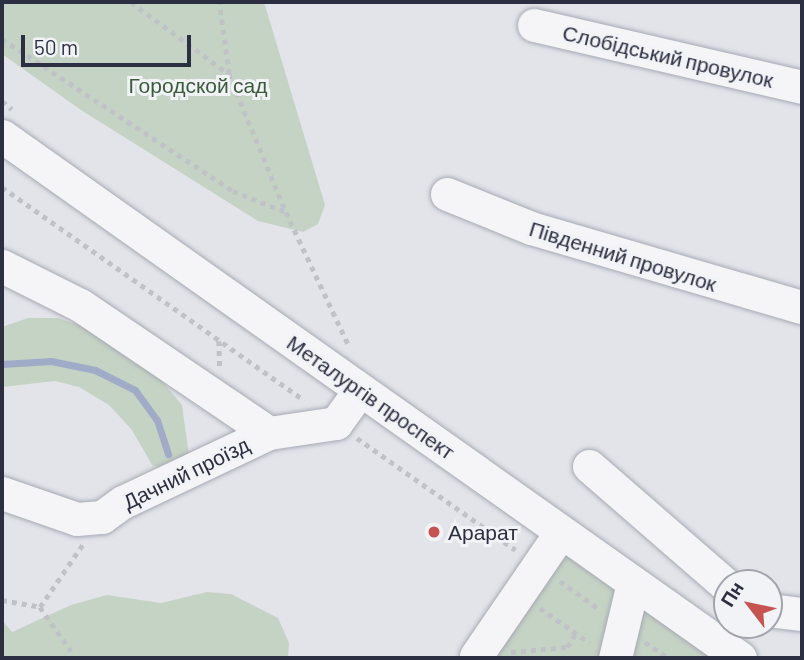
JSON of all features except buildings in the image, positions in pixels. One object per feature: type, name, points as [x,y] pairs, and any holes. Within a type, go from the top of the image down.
[{"type":"street","name":"Слобідський провулок","points":[[534,25],[802,87]]},
{"type":"street","name":"Металургів проспект","points":[[2,136],[740,658]]},
{"type":"street","name":"Південний провулок","points":[[447,194],[531,229],[802,307]]},
{"type":"street","points":[[2,266],[80,306],[269,433]]},
{"type":"street","name":"Дачний проїзд","points":[[2,493],[76,519],[102,517],[123,502],[269,433],[336,423],[360,390]]},
{"type":"street","points":[[589,466],[713,574]]},
{"type":"street","points":[[476,656],[561,532]]},
{"type":"street","points":[[604,652],[633,583]]},
{"type":"street","points":[[783,612],[802,614]]},
{"type":"path","points":[[131,2],[229,74]]},
{"type":"path","points":[[219,2],[229,74],[286,212],[349,347]]},
{"type":"path","points":[[2,39],[233,191],[286,212]]},
{"type":"path","points":[[40,607],[102,517]]},
{"type":"path","points":[[519,593],[604,652]]},
{"type":"path","points":[[2,600],[40,607],[71,651]]},
{"type":"path","points":[[476,656],[566,647],[576,633]]},
{"type":"green space","name":"Городской сад","points":[[2,2],[264,2],[325,205],[318,224],[303,232],[258,221],[81,110],[2,54]]},
{"type":"green space","points":[[28,318],[58,318],[94,330],[152,369],[182,405],[189,456],[164,469],[152,465],[132,430],[109,405],[79,387],[55,381],[2,387],[2,327]]},
{"type":"green space","points":[[550,536],[723,658],[458,658],[471,649]]},
{"type":"green space","points":[[207,592],[231,594],[278,618],[289,643],[288,658],[2,658],[2,620],[12,632],[71,605],[107,595],[161,603]]},
{"type":"waterway","points":[[2,364],[51,361],[95,370],[135,390],[157,420],[168,454]]},
{"type":"place","name":"Арарат","points":[[434,532]]}]
